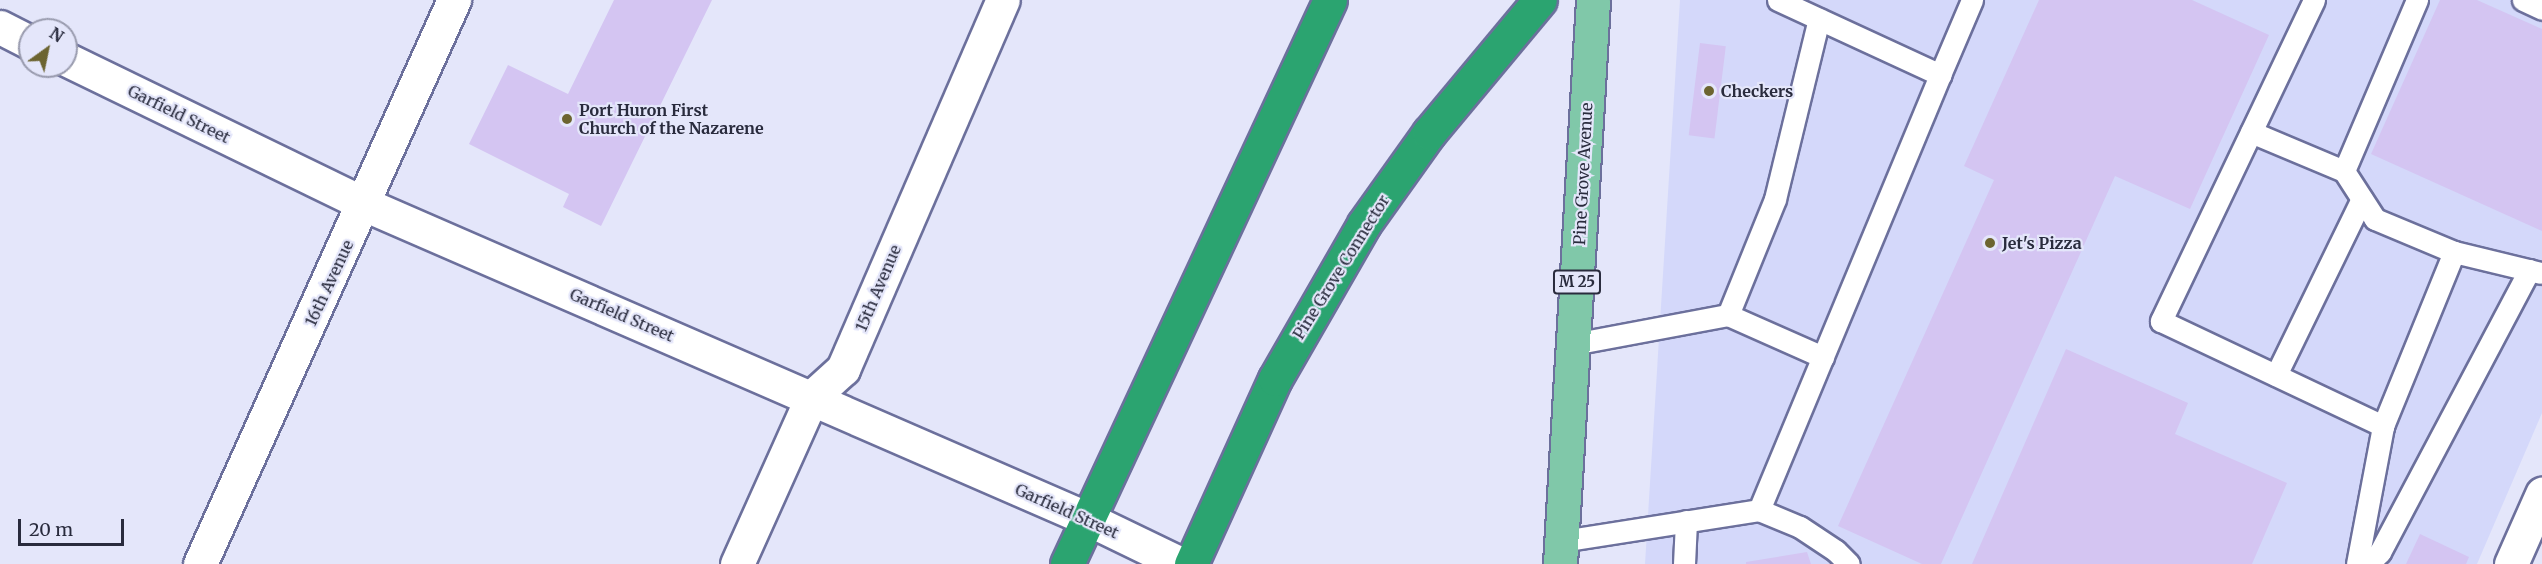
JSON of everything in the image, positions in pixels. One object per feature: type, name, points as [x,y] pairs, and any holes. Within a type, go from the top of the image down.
[{"type":"highway","points":[[1068,564],[1330,0]]},
{"type":"highway","name":"Pine Grove Connector","points":[[1191,564],[1275,379],[1364,224],[1429,133],[1540,0]]},
{"type":"main road","name":"Pine Grove Avenue","points":[[1561,553],[1593,0]]},
{"type":"street","name":"16th Avenue","points":[[200,564],[454,0]]},
{"type":"street","name":"15th Avenue","points":[[737,564],[812,397],[843,369],[1003,0]]},
{"type":"street","points":[[0,27],[18,36]]},
{"type":"street","name":"Garfield Street","points":[[78,65],[364,204],[812,397],[1088,519],[1181,564]]},
{"type":"street","points":[[2511,564],[2542,494]]},
{"type":"lane","points":[[1778,0],[1940,75]]},
{"type":"lane","points":[[1759,510],[1972,0]]},
{"type":"lane","points":[[2314,0],[2161,321],[2383,426]]},
{"type":"lane","points":[[2344,171],[2417,0]]},
{"type":"lane","points":[[2523,0],[2542,9]]},
{"type":"lane","points":[[1728,315],[1775,199],[1819,19]]},
{"type":"lane","points":[[2251,132],[2344,171],[2375,219],[2454,252],[2536,271],[2380,552],[2368,564]]},
{"type":"lane","points":[[2276,375],[2362,199]]},
{"type":"lane","points":[[2357,564],[2383,426],[2454,252]]},
{"type":"lane","points":[[1573,344],[1728,315],[1823,357]]},
{"type":"lane","points":[[1561,553],[1686,521],[1759,510],[1800,528],[1836,551],[1849,564]]},
{"type":"lane","points":[[1684,564],[1686,521]]},
{"type":"shaded area","points":[[1680,0],[2542,0],[2542,413],[2477,564],[1645,564]]},
{"type":"building","name":"Port Huron First Church of the Nazarene","points":[[614,0],[712,0],[601,226],[563,207],[569,194],[469,144],[508,65],[568,94]]},
{"type":"building","points":[[2039,0],[2192,0],[2269,35],[2190,209],[2115,176],[1941,564],[1922,564],[1838,526],[1994,180],[1964,166]]},
{"type":"building","points":[[2440,0],[2477,0],[2542,29],[2542,231],[2371,154]]},
{"type":"building","name":"Checkers","points":[[1700,43],[1726,46],[1714,138],[1689,135]]},
{"type":"building","points":[[2066,349],[2188,403],[2175,434],[2287,483],[2252,564],[1972,564]]},
{"type":"building","points":[[2420,534],[2469,557],[2466,564],[2406,564]]},
{"type":"building","points":[[1807,552],[1811,564],[1746,564],[1746,562]]},
{"type":"place","name":"Checkers","points":[[1709,91]]},
{"type":"place","name":"Port Huron First Church of the Nazarene","points":[[567,119]]},
{"type":"place","name":"Jet's Pizza","points":[[1990,243]]}]
